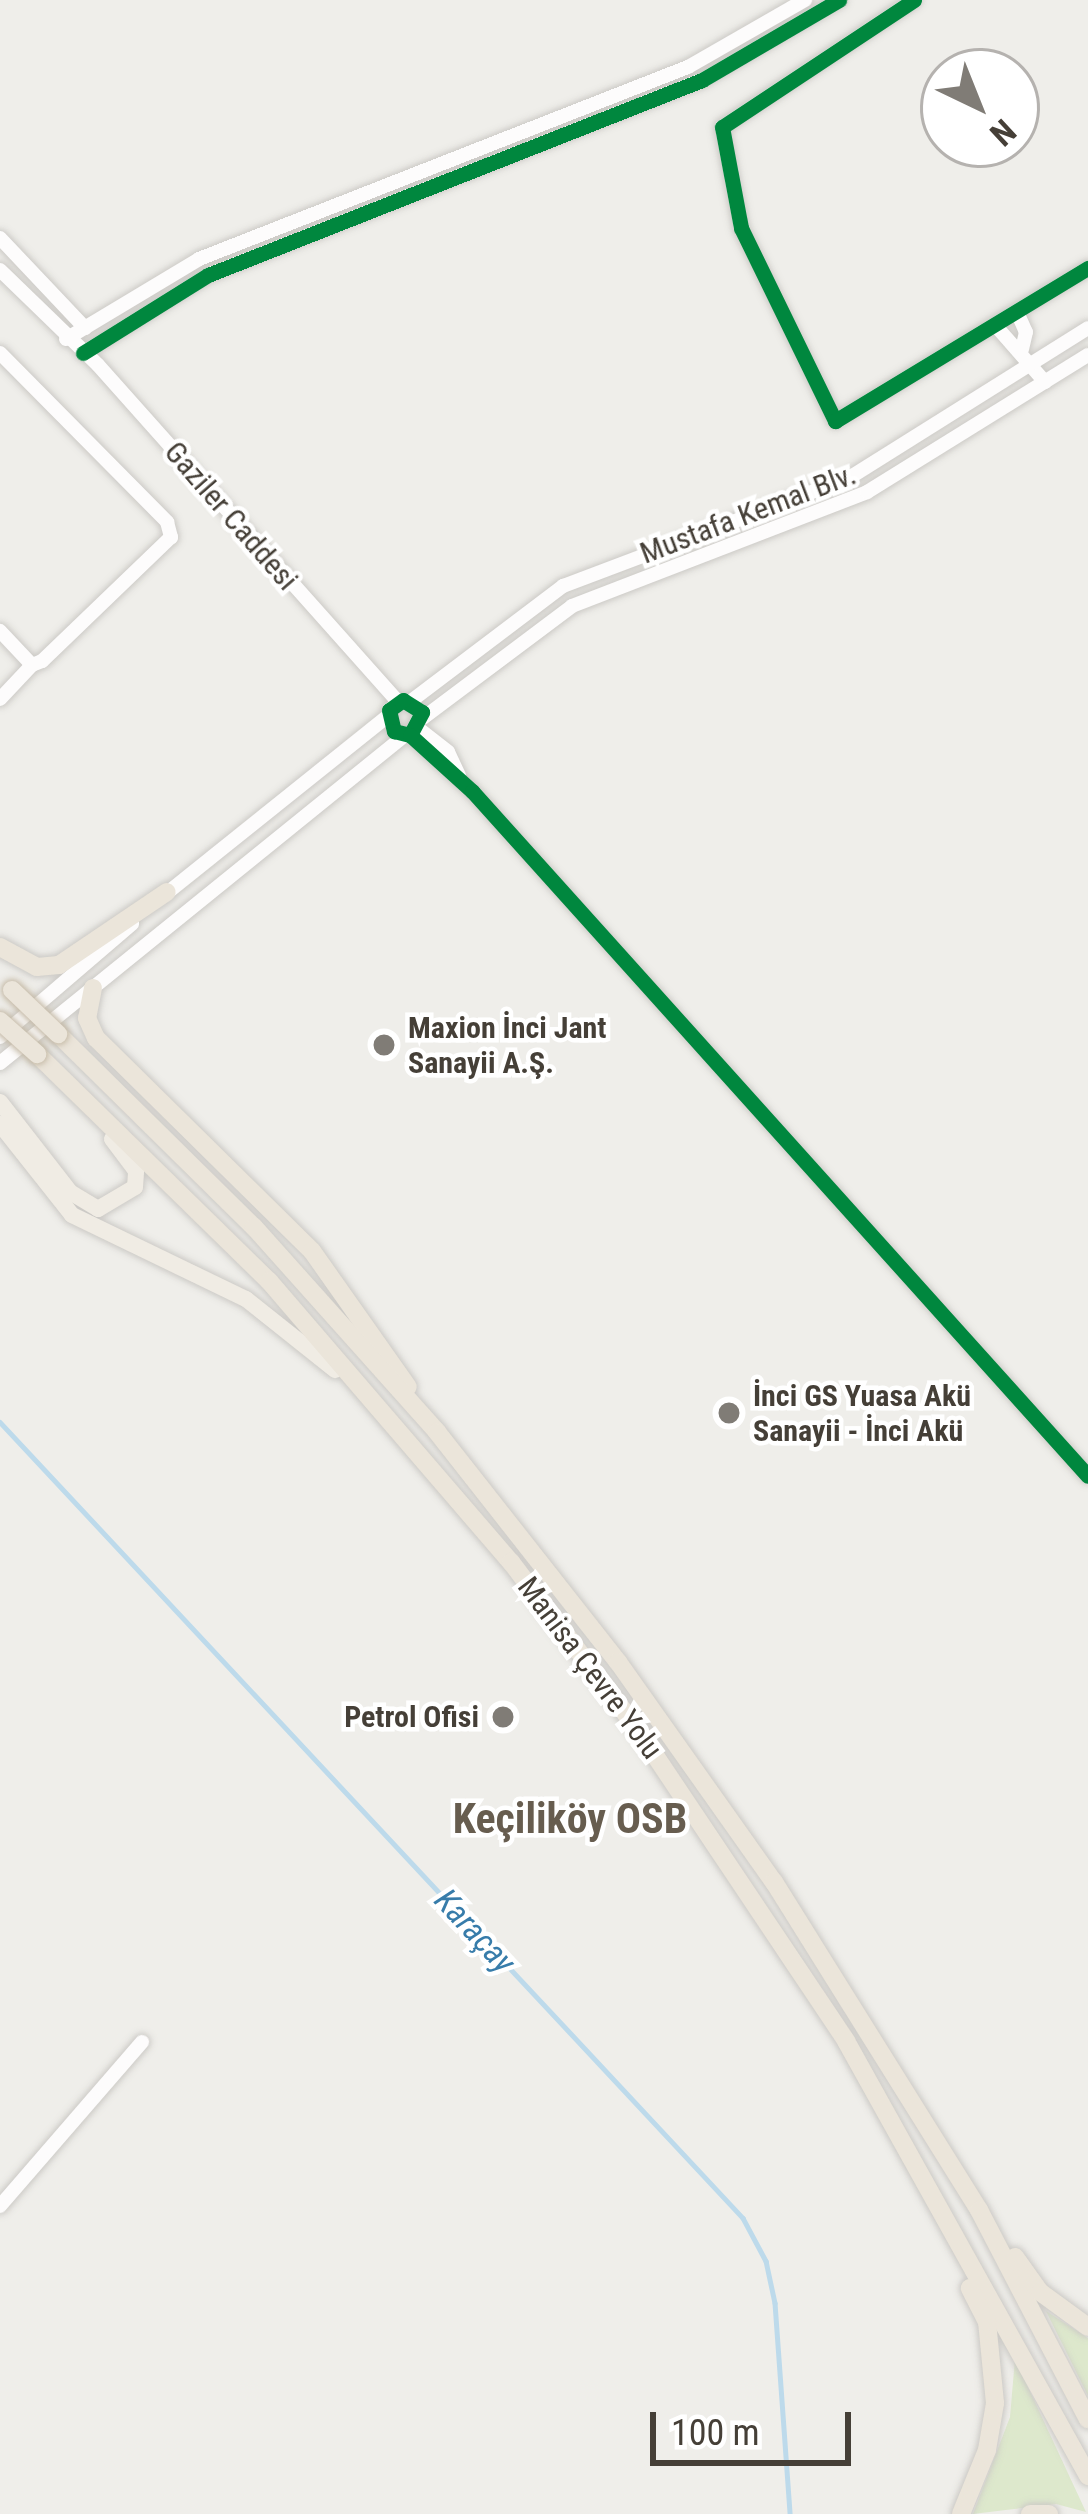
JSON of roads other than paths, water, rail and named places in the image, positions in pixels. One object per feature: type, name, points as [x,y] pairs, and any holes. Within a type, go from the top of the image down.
[{"type":"highway","points":[[0,947],[37,967],[59,965],[167,892]]},
{"type":"highway","name":"Manisa Çevre Yolu","points":[[6,984],[254,1227],[436,1432],[618,1662],[774,1882],[979,2210],[1088,2419]]},
{"type":"highway","points":[[93,988],[88,1018],[96,1038],[312,1251],[436,1432]]},
{"type":"highway","name":"Manisa Çevre Yolu","points":[[0,1021],[268,1281],[511,1562],[741,1878],[846,2041],[1088,2476]]},
{"type":"highway","points":[[979,2210],[1040,2292],[1088,2327]]},
{"type":"highway","points":[[948,2227],[995,2364],[987,2450],[961,2514]]},
{"type":"highway","points":[[1030,2514],[1049,2514]]},
{"type":"main road","points":[[0,1102],[84,1204],[114,1206],[135,1187],[136,1171],[58,1074]]},
{"type":"main road","points":[[0,1124],[72,1215],[287,1325],[407,1444]]},
{"type":"street","points":[[66,339],[82,325],[199,259],[688,67],[777,7],[805,0]]},
{"type":"street","points":[[83,353],[208,275],[702,80],[839,0]]},
{"type":"street","points":[[914,0],[722,127],[741,228],[835,421],[1088,268]]},
{"type":"street","points":[[777,7],[789,32]]},
{"type":"street","points":[[0,238],[97,341],[98,364]]},
{"type":"street","name":"Gaziler Caddesi","points":[[0,270],[66,339],[98,364],[396,707]]},
{"type":"street","points":[[1017,312],[1026,332],[1027,357]]},
{"type":"street","points":[[995,325],[1002,341],[1027,357],[1045,382]]},
{"type":"street","name":"Mustafa Kemal Blv.","points":[[0,1037],[167,892],[396,707],[563,586],[849,478],[1027,357],[1088,328]]},
{"type":"street","points":[[0,353],[167,522],[171,537],[0,699]]},
{"type":"street","name":"Mustafa Kemal Blv.","points":[[0,1064],[572,606],[867,492],[1088,355]]},
{"type":"street","points":[[0,631],[32,665]]},
{"type":"street","points":[[396,707],[1088,1476]]},
{"type":"street","points":[[396,707],[414,729]]},
{"type":"street","points":[[0,2206],[142,2042]]},
{"type":"waterway","name":"Karaçay","points":[[0,1422],[743,2218],[766,2261],[775,2303],[790,2514]]},
{"type":"place","name":"Maxion İnci Jant Sanayii A.Ş.","points":[[384,1045]]},
{"type":"place","name":"İnci GS Yuasa Akü Sanayii - İnci Akü","points":[[729,1413]]},
{"type":"place","name":"Petrol Ofisi","points":[[503,1717]]},
{"type":"district","name":"Keçiliköy OSB","points":[[570,1819]]}]
